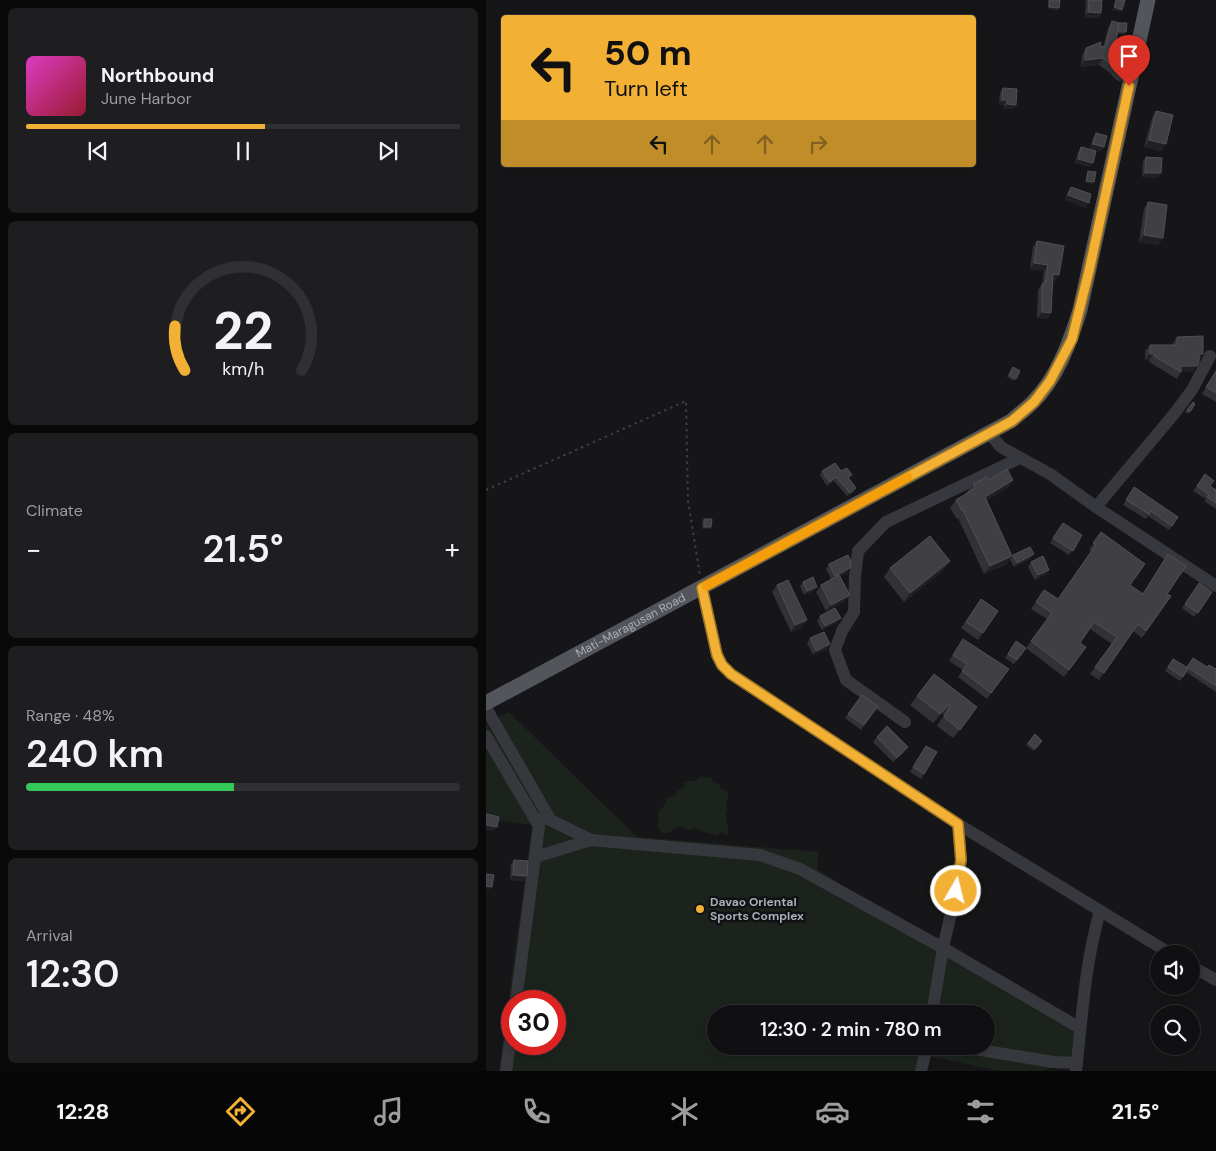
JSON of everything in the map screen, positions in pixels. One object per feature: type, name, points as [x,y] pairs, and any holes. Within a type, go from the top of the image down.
[{"type":"main road","name":"Mati-Maragusan Road","points":[[486,703],[1012,421],[1034,402],[1050,381],[1072,339],[1089,271],[1148,0]]},
{"type":"street","points":[[1096,507],[1174,414],[1192,390],[1210,356]]},
{"type":"street","points":[[989,433],[1001,448],[1050,474],[1096,507],[1216,586]]},
{"type":"street","points":[[905,722],[846,680],[836,650],[842,631],[854,612],[858,551],[886,522],[1020,458]]},
{"type":"street","points":[[702,588],[717,655],[722,665],[731,674],[958,824],[1156,945]]},
{"type":"street","points":[[486,708],[544,823],[535,857],[517,990]]},
{"type":"street","points":[[502,737],[488,739],[544,823],[591,840],[760,855],[800,869],[943,948],[1080,1028]]},
{"type":"street","points":[[934,1005],[961,860],[958,824]]},
{"type":"street","points":[[535,857],[591,840]]},
{"type":"street","points":[[995,1052],[1077,1067],[1086,973],[1092,939],[1100,911]]},
{"type":"street","points":[[1200,971],[1216,980]]},
{"type":"street","points":[[506,1071],[508,1055]]},
{"type":"street","points":[[921,1071],[925,1055]]},
{"type":"path","points":[[486,490],[686,401],[688,501],[693,542],[702,588]]},
{"type":"shaded area","name":"Davao Oriental Sports Complex","points":[[509,712],[637,837],[819,852],[817,869],[943,948],[1080,1028],[1077,1063],[1063,1063],[1043,1071],[1000,1071],[928,1056],[925,1071],[499,1071],[501,1055],[566,1055],[566,990],[510,990],[532,825],[486,819],[486,723]]},
{"type":"shaded area","points":[[701,776],[712,778],[713,782],[720,785],[720,788],[729,795],[726,802],[728,809],[726,813],[728,834],[721,832],[716,836],[695,828],[689,830],[679,826],[669,833],[662,833],[657,826],[658,813],[666,803],[667,798],[676,795],[677,791],[685,787],[685,781],[695,781]]},
{"type":"building","points":[[1050,0],[1060,0],[1059,8],[1049,7]]},
{"type":"building","points":[[1089,0],[1102,0],[1101,13],[1088,12]]},
{"type":"building","points":[[1116,0],[1125,0],[1122,10],[1114,7]]},
{"type":"building","points":[[1112,21],[1119,23],[1116,42],[1122,43],[1125,53],[1127,65],[1125,76],[1103,58],[1085,60],[1086,48],[1101,42],[1100,46],[1105,47]]},
{"type":"building","points":[[1119,23],[1127,23],[1126,32],[1118,32]]},
{"type":"building","points":[[1003,88],[1017,89],[1016,105],[1007,104],[1007,100],[1002,100]]},
{"type":"building","points":[[1156,111],[1173,115],[1166,144],[1149,140]]},
{"type":"building","points":[[1096,133],[1107,136],[1104,147],[1093,144]]},
{"type":"building","points":[[1081,147],[1096,151],[1093,163],[1078,159]]},
{"type":"building","points":[[1146,157],[1162,158],[1161,173],[1145,173]]},
{"type":"building","points":[[1088,171],[1096,172],[1094,182],[1086,181]]},
{"type":"building","points":[[1071,187],[1091,194],[1089,203],[1068,195]]},
{"type":"building","points":[[1148,202],[1167,205],[1163,238],[1144,235]]},
{"type":"building","points":[[1037,241],[1064,246],[1059,275],[1053,274],[1051,313],[1042,312],[1042,284],[1045,284],[1048,265],[1034,263]]},
{"type":"building","points":[[1203,336],[1203,354],[1199,354],[1197,366],[1181,366],[1181,372],[1154,356],[1154,354],[1150,354],[1150,345],[1177,345],[1177,337]]},
{"type":"building","points":[[1013,367],[1020,371],[1016,379],[1009,375]]},
{"type":"building","points":[[1216,371],[1216,393],[1206,387]]},
{"type":"building","points":[[1193,402],[1195,404],[1190,412],[1187,410]]},
{"type":"building","points":[[835,463],[841,471],[847,468],[852,475],[848,477],[856,488],[850,493],[836,477],[830,482],[822,471]]},
{"type":"building","points":[[1007,469],[1013,480],[985,497],[1012,556],[990,566],[963,510],[956,500],[975,488],[973,484],[987,477],[989,480]]},
{"type":"building","points":[[1205,474],[1214,481],[1210,486],[1216,490],[1216,503],[1207,497],[1209,495],[1197,486]]},
{"type":"building","points":[[1134,487],[1178,517],[1172,526],[1151,511],[1149,514],[1126,500]]},
{"type":"building","points":[[704,519],[712,519],[711,527],[704,527]]},
{"type":"building","points":[[1063,523],[1082,535],[1073,551],[1053,538]]},
{"type":"building","points":[[1101,532],[1145,564],[1130,585],[1143,594],[1168,554],[1186,566],[1167,594],[1171,596],[1146,631],[1138,624],[1104,673],[1095,667],[1117,637],[1094,622],[1080,643],[1086,647],[1069,670],[1031,641],[1052,613],[1036,602],[1044,590],[1058,599],[1096,545],[1093,543]]},
{"type":"building","points":[[930,536],[950,561],[910,593],[890,568]]},
{"type":"building","points":[[1030,547],[1034,554],[1017,563],[1013,555]]},
{"type":"building","points":[[848,555],[851,561],[850,568],[835,576],[829,564]]},
{"type":"building","points":[[1043,556],[1049,570],[1038,575],[1031,562]]},
{"type":"building","points":[[839,575],[850,595],[831,605],[821,585]]},
{"type":"building","points":[[813,577],[817,587],[807,591],[803,582]]},
{"type":"building","points":[[788,580],[807,620],[795,625],[777,585]]},
{"type":"building","points":[[1199,583],[1212,592],[1198,613],[1185,604]]},
{"type":"building","points":[[981,599],[998,611],[983,633],[966,622]]},
{"type":"building","points":[[835,608],[841,618],[825,626],[820,616]]},
{"type":"building","points":[[824,632],[830,644],[816,651],[810,638]]},
{"type":"building","points":[[963,639],[1009,669],[991,693],[962,671],[967,664],[953,655]]},
{"type":"building","points":[[1016,641],[1026,648],[1017,660],[1008,654]]},
{"type":"building","points":[[1193,658],[1207,667],[1209,665],[1216,669],[1216,686],[1187,667]]},
{"type":"building","points":[[1173,659],[1188,668],[1183,677],[1168,667]]},
{"type":"building","points":[[934,674],[977,707],[960,730],[944,717],[950,707],[949,705],[940,714],[917,696]]},
{"type":"building","points":[[862,695],[878,706],[864,725],[848,714]]},
{"type":"building","points":[[887,726],[908,747],[897,758],[877,737]]},
{"type":"building","points":[[1035,734],[1042,741],[1035,749],[1028,743]]},
{"type":"building","points":[[926,746],[937,752],[924,774],[913,767]]},
{"type":"building","points":[[486,814],[499,817],[497,827],[486,825]]},
{"type":"building","points":[[514,860],[528,861],[527,876],[513,875]]},
{"type":"building","points":[[486,874],[494,875],[492,887],[486,886]]},
{"type":"slow traffic","points":[[706,586],[908,477]]},
{"type":"place","name":"Davao Oriental Sports Complex","points":[[700,909]]},
{"type":"route","points":[[956,891],[961,860],[958,824],[731,674],[722,665],[717,655],[702,588],[1012,421],[1034,402],[1050,381],[1072,339],[1089,271],[1129,86]]}]
